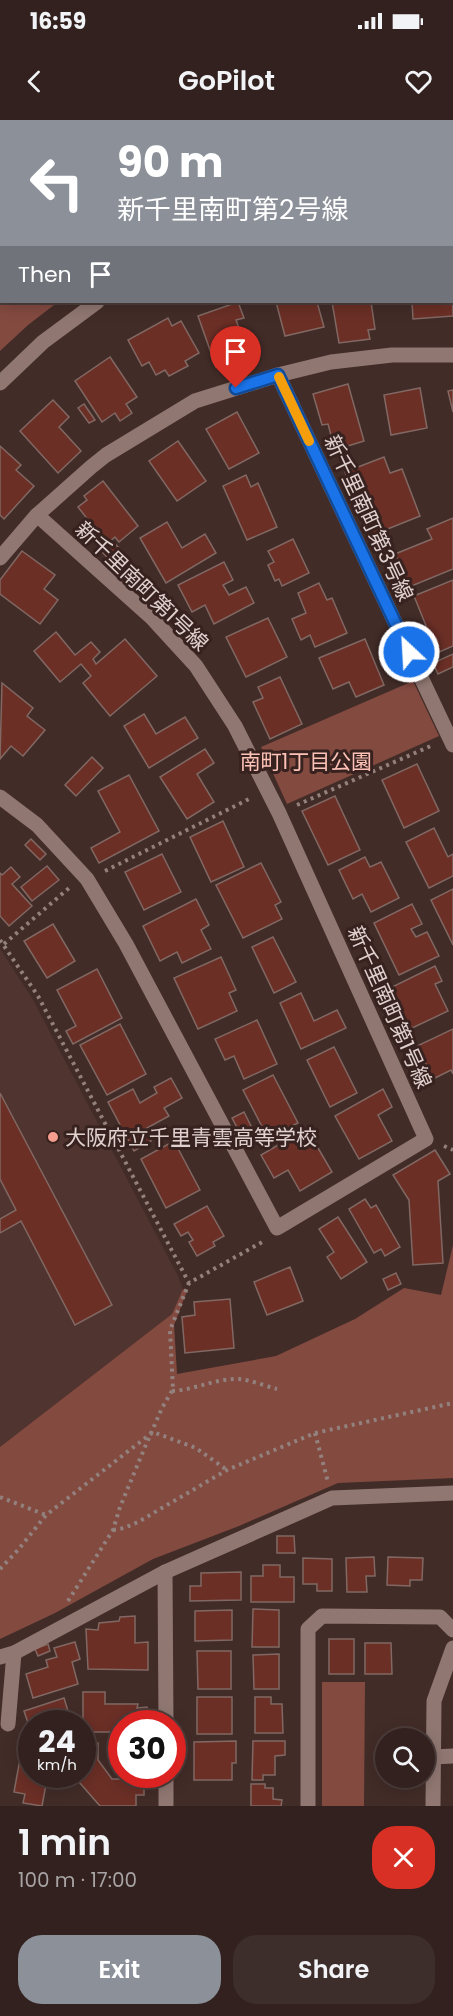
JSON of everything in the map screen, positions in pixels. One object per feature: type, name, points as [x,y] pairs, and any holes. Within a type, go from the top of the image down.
[{"type":"street","points":[[0,383],[51,335],[96,303]]},
{"type":"street","points":[[0,558],[37,515],[105,455],[195,401],[278,375],[331,362],[392,355],[453,355]]},
{"type":"street","name":"新千里南町第3号線","points":[[278,375],[451,741]]},
{"type":"street","name":"新千里南町第1号線","points":[[37,515],[152,618],[196,666],[235,726],[279,813],[426,1139],[277,1228]]},
{"type":"street","points":[[0,797],[37,825],[87,879],[126,944],[277,1228]]},
{"type":"street","points":[[8,1724],[7,1655],[165,1572],[332,1498],[453,1493]]},
{"type":"street","points":[[165,1572],[166,1710]]},
{"type":"street","points":[[308,1806],[308,1629],[322,1616],[440,1617],[453,1630]]},
{"type":"street","points":[[434,1728],[434,1701],[453,1648]]},
{"type":"street","points":[[435,1756],[453,1756]]},
{"type":"street","points":[[166,1788],[166,1806]]},
{"type":"street","points":[[433,1788],[433,1806]]},
{"type":"path","points":[[279,813],[451,741]]},
{"type":"path","points":[[4,944],[77,881],[87,879],[267,790]]},
{"type":"path","points":[[0,940],[38,996],[189,1283]]},
{"type":"path","points":[[66,1625],[67,1602],[113,1530],[120,1507],[162,1408],[172,1391],[174,1382],[170,1330],[189,1283],[269,1238],[277,1228]]},
{"type":"path","points":[[172,1391],[239,1379],[277,1389]]},
{"type":"path","points":[[113,1530],[138,1522],[227,1470],[315,1433],[453,1402]]},
{"type":"path","points":[[153,1432],[196,1448],[227,1470]]},
{"type":"path","points":[[0,1569],[46,1515],[153,1432]]},
{"type":"path","points":[[315,1433],[332,1498]]},
{"type":"path","points":[[0,1497],[46,1515]]},
{"type":"shaded area","name":"大阪府立千里青雲高等学校","points":[[0,949],[32,998],[183,1289],[172,1314],[0,1447]]},
{"type":"green space","points":[[0,303],[57,303],[28,325],[0,351]]},
{"type":"green space","name":"南町1丁目公園","points":[[413,681],[439,736],[287,804],[261,747]]},
{"type":"green space","points":[[453,1245],[453,1478],[338,1483],[239,1526],[153,1559],[55,1613],[0,1639],[0,1447],[172,1314],[183,1289],[187,1291],[174,1325],[177,1374],[276,1356],[355,1319],[404,1288],[441,1295]]},
{"type":"green space","points":[[322,1682],[365,1682],[364,1806],[322,1806]]},
{"type":"building","points":[[238,303],[244,318],[236,320],[249,355],[216,367],[198,316]]},
{"type":"building","points":[[276,303],[317,303],[324,327],[285,336]]},
{"type":"building","points":[[332,303],[371,303],[375,329],[368,330],[370,339],[339,343]]},
{"type":"building","points":[[412,303],[453,303],[453,316],[413,319]]},
{"type":"building","points":[[168,318],[172,326],[181,321],[199,353],[185,361],[188,366],[169,376],[165,370],[156,375],[149,362],[142,366],[128,340]]},
{"type":"building","points":[[110,357],[137,397],[126,404],[132,413],[120,421],[115,413],[102,422],[75,381]]},
{"type":"building","points":[[348,384],[364,441],[335,450],[328,424],[322,425],[313,394]]},
{"type":"building","points":[[420,388],[427,428],[391,435],[384,395]]},
{"type":"building","points":[[453,390],[453,412],[448,391]]},
{"type":"building","points":[[53,400],[69,417],[59,427],[81,451],[58,473],[20,431]]},
{"type":"building","points":[[84,404],[95,420],[89,423],[78,408]]},
{"type":"building","points":[[237,412],[259,453],[229,469],[206,429]]},
{"type":"building","points":[[178,441],[206,481],[177,501],[149,461]]},
{"type":"building","points":[[0,446],[21,465],[16,470],[34,486],[4,519],[0,515]]},
{"type":"building","points":[[384,457],[390,473],[402,469],[420,516],[370,536],[345,472]]},
{"type":"building","points":[[246,475],[251,487],[258,483],[277,527],[247,540],[223,486]]},
{"type":"building","points":[[103,481],[138,526],[119,542],[115,537],[107,544],[78,507],[87,500],[84,496]]},
{"type":"building","points":[[453,518],[453,569],[409,587],[395,554],[432,539],[427,529]]},
{"type":"building","points":[[167,522],[182,548],[205,534],[216,553],[166,583],[140,538]]},
{"type":"building","points":[[293,539],[309,573],[282,586],[279,579],[275,581],[268,565],[274,562],[268,551]]},
{"type":"building","points":[[114,543],[122,551],[111,561],[103,553]]},
{"type":"building","points":[[22,551],[55,575],[44,589],[58,600],[40,624],[0,594],[0,580]]},
{"type":"building","points":[[224,562],[233,580],[223,585],[229,595],[246,587],[254,603],[214,624],[205,605],[192,612],[178,585]]},
{"type":"building","points":[[453,580],[453,646],[437,653],[414,596]]},
{"type":"building","points":[[319,583],[327,600],[332,598],[347,633],[315,647],[310,635],[301,640],[292,619],[306,613],[298,593]]},
{"type":"building","points":[[268,618],[287,657],[246,677],[226,637]]},
{"type":"building","points":[[56,632],[75,655],[91,642],[100,652],[93,659],[96,664],[125,639],[157,676],[110,716],[83,683],[91,676],[81,664],[60,682],[34,651]]},
{"type":"building","points":[[365,639],[384,685],[356,697],[349,682],[333,689],[319,658]]},
{"type":"building","points":[[453,654],[453,667],[438,674],[433,663]]},
{"type":"building","points":[[280,677],[302,724],[270,739],[253,702],[263,698],[258,687]]},
{"type":"building","points":[[2,683],[33,708],[27,716],[45,730],[23,756],[11,746],[0,759]]},
{"type":"building","points":[[144,714],[156,734],[185,717],[198,738],[149,768],[124,726]]},
{"type":"building","points":[[205,749],[214,763],[197,774],[214,802],[187,819],[160,777]]},
{"type":"building","points":[[92,757],[103,768],[76,796],[65,785]]},
{"type":"building","points":[[417,764],[439,811],[404,828],[382,780]]},
{"type":"building","points":[[129,775],[159,831],[99,863],[91,848],[120,832],[98,791]]},
{"type":"building","points":[[335,796],[360,850],[328,865],[302,811]]},
{"type":"building","points":[[223,821],[244,867],[211,882],[190,837]]},
{"type":"building","points":[[434,828],[448,857],[453,854],[453,876],[429,888],[406,842]]},
{"type":"building","points":[[31,839],[46,854],[40,860],[25,845]]},
{"type":"building","points":[[162,854],[181,892],[144,910],[125,872]]},
{"type":"building","points":[[365,857],[370,867],[381,862],[399,898],[371,912],[362,894],[353,899],[339,870]]},
{"type":"building","points":[[261,863],[281,902],[275,905],[282,919],[243,938],[216,885]]},
{"type":"building","points":[[47,866],[59,880],[32,901],[21,887]]},
{"type":"building","points":[[11,867],[20,877],[12,884],[32,906],[9,926],[0,916],[0,873],[2,875]]},
{"type":"building","points":[[453,889],[453,945],[431,900]]},
{"type":"building","points":[[196,899],[209,925],[201,930],[211,949],[182,963],[177,952],[160,961],[143,926]]},
{"type":"building","points":[[412,904],[422,924],[411,929],[416,937],[427,932],[439,956],[399,975],[374,923]]},
{"type":"building","points":[[53,924],[75,961],[47,978],[24,941]]},
{"type":"building","points":[[273,937],[296,982],[274,993],[252,947]]},
{"type":"building","points":[[221,957],[236,990],[229,993],[237,1011],[198,1029],[174,978]]},
{"type":"building","points":[[435,966],[442,981],[435,984],[448,1011],[410,1029],[390,988]]},
{"type":"building","points":[[97,969],[122,1018],[73,1044],[66,1031],[76,1026],[57,990]]},
{"type":"building","points":[[301,993],[314,1021],[337,1010],[346,1028],[301,1049],[280,1003]]},
{"type":"building","points":[[257,1020],[277,1064],[244,1079],[234,1056],[225,1060],[215,1039]]},
{"type":"building","points":[[120,1024],[146,1074],[107,1095],[80,1045]]},
{"type":"building","points":[[453,1029],[453,1074],[451,1070],[433,1079],[417,1046]]},
{"type":"building","points":[[334,1047],[357,1093],[330,1107],[307,1060]]},
{"type":"building","points":[[273,1075],[298,1123],[268,1138],[243,1090]]},
{"type":"building","points":[[171,1078],[182,1098],[164,1108],[169,1116],[145,1129],[151,1141],[134,1151],[108,1102],[133,1089],[140,1103],[157,1093],[154,1087]]},
{"type":"building","points":[[383,1089],[392,1107],[378,1115],[392,1141],[359,1159],[335,1116]]},
{"type":"building","points":[[0,1093],[112,1305],[75,1325],[21,1221],[0,1233],[0,1219],[16,1210],[0,1179]]},
{"type":"building","points":[[244,1112],[255,1134],[244,1140],[232,1118]]},
{"type":"building","points":[[299,1133],[306,1145],[314,1141],[332,1172],[300,1191],[288,1170],[274,1178],[261,1155]]},
{"type":"building","points":[[174,1141],[200,1190],[166,1208],[141,1159]]},
{"type":"building","points":[[435,1150],[450,1174],[438,1181],[443,1263],[413,1265],[409,1200],[393,1175]]},
{"type":"building","points":[[365,1199],[371,1208],[376,1205],[400,1247],[385,1256],[381,1249],[374,1253],[349,1209]]},
{"type":"building","points":[[207,1206],[224,1236],[213,1242],[215,1246],[197,1256],[189,1242],[193,1240],[188,1232],[181,1236],[174,1224]]},
{"type":"building","points":[[338,1217],[367,1262],[341,1279],[327,1257],[334,1252],[319,1229]]},
{"type":"building","points":[[290,1267],[303,1301],[267,1315],[254,1282]]},
{"type":"building","points":[[396,1273],[401,1284],[388,1290],[383,1279]]},
{"type":"building","points":[[230,1299],[234,1348],[185,1353],[182,1317],[195,1315],[194,1302]]},
{"type":"building","points":[[277,1536],[294,1536],[295,1553],[277,1553]]},
{"type":"building","points":[[374,1557],[375,1576],[366,1576],[367,1592],[347,1592],[346,1558]]},
{"type":"building","points":[[388,1557],[423,1558],[422,1580],[410,1580],[410,1586],[387,1585]]},
{"type":"building","points":[[303,1558],[332,1559],[332,1591],[317,1591],[317,1584],[303,1584]]},
{"type":"building","points":[[263,1565],[280,1565],[280,1577],[294,1577],[294,1602],[251,1602],[251,1576],[263,1576]]},
{"type":"building","points":[[241,1572],[241,1600],[190,1601],[190,1586],[201,1586],[201,1573]]},
{"type":"building","points":[[253,1609],[279,1610],[279,1647],[252,1647]]},
{"type":"building","points":[[232,1610],[232,1640],[195,1641],[195,1611]]},
{"type":"building","points":[[135,1616],[135,1643],[148,1642],[148,1670],[88,1669],[86,1629],[98,1630],[99,1623],[119,1621],[120,1617]]},
{"type":"building","points":[[329,1639],[354,1639],[354,1674],[329,1674]]},
{"type":"building","points":[[75,1642],[80,1659],[72,1662],[78,1684],[33,1698],[26,1674],[48,1667],[46,1660],[57,1657],[54,1648]]},
{"type":"building","points":[[365,1643],[391,1643],[392,1674],[365,1674]]},
{"type":"building","points":[[48,1644],[50,1651],[38,1656],[35,1649]]},
{"type":"building","points":[[197,1651],[231,1651],[231,1689],[198,1689]]},
{"type":"building","points":[[279,1654],[279,1689],[254,1689],[253,1655]]},
{"type":"building","points":[[83,1692],[105,1692],[105,1704],[138,1704],[137,1708],[147,1707],[147,1710],[108,1710],[108,1732],[96,1732],[96,1710],[83,1710]]},
{"type":"building","points":[[197,1697],[232,1697],[232,1734],[197,1734]]},
{"type":"building","points":[[255,1697],[271,1697],[271,1704],[282,1704],[283,1733],[255,1733]]},
{"type":"building","points":[[64,1698],[68,1710],[27,1710]]},
{"type":"building","points":[[236,1741],[236,1763],[232,1763],[232,1780],[194,1780],[194,1742]]},
{"type":"building","points":[[253,1741],[285,1741],[285,1755],[275,1756],[275,1775],[263,1775],[263,1780],[252,1780]]},
{"type":"building","points":[[96,1743],[98,1743],[98,1760],[108,1774],[108,1788],[144,1788],[144,1795],[136,1795],[136,1806],[100,1806],[84,1788],[96,1788]]},
{"type":"building","points":[[18,1770],[18,1788],[45,1788],[42,1806],[23,1803],[25,1794],[14,1792]]},
{"type":"building","points":[[251,1784],[265,1784],[265,1788],[273,1788],[273,1799],[282,1800],[281,1806],[251,1806]]},
{"type":"slow traffic","points":[[279,377],[309,441]]},
{"type":"place","name":"大阪府立千里青雲高等学校","points":[[53,1137]]},
{"type":"route","points":[[236,388],[278,375],[409,652]]}]
